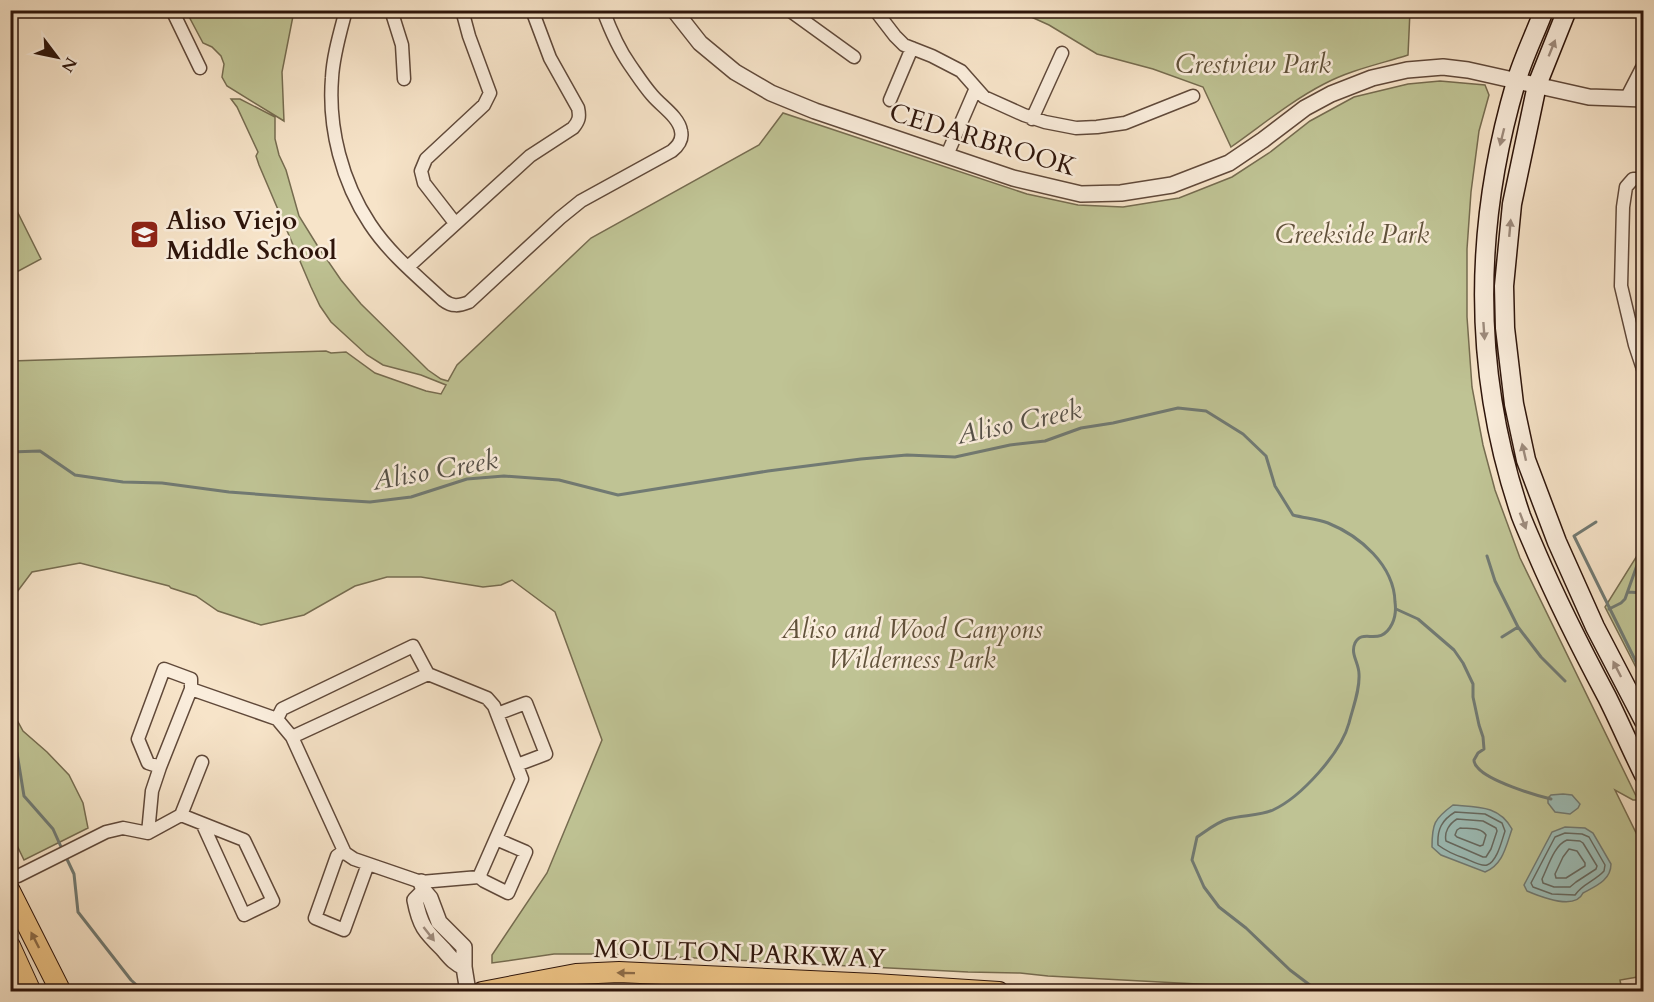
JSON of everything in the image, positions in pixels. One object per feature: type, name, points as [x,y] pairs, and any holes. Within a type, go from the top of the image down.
[{"type":"main road","points":[[1544,10],[1516,80],[1499,147],[1484,263],[1487,365],[1495,418],[1507,471],[1522,518],[1546,576],[1644,776]]},
{"type":"main road","points":[[1567,10],[1537,85],[1512,204],[1504,286],[1504,328],[1514,404],[1526,460],[1557,542],[1595,627],[1644,721]]},
{"type":"main road","points":[[10,891],[61,992]]},
{"type":"main road","points":[[10,946],[31,992]]},
{"type":"main road","name":"MOULTON PARKWAY","points":[[482,992],[576,974],[618,972],[881,988],[999,992]]},
{"type":"street","points":[[172,10],[200,68]]},
{"type":"street","points":[[346,10],[332,78],[332,112],[343,169],[354,197],[386,245],[443,300],[455,306],[469,302],[581,201],[678,146],[681,130],[677,120],[652,96],[628,63],[610,30],[603,10]]},
{"type":"street","points":[[391,10],[402,45],[404,79]]},
{"type":"street","points":[[455,224],[424,183],[421,171],[426,159],[484,105],[490,93],[462,10]]},
{"type":"street","points":[[408,267],[530,156],[573,128],[578,122],[580,115],[578,108],[550,58],[532,10]]},
{"type":"street","name":"CEDARBROOK","points":[[674,10],[700,43],[735,72],[771,93],[815,111],[1013,178],[1081,194],[1121,193],[1172,185],[1229,163],[1305,108],[1331,94],[1372,78],[1407,70],[1443,67],[1491,74],[1589,97],[1644,99]]},
{"type":"street","points":[[875,10],[904,45],[961,71],[984,97],[1032,119],[1076,128],[1114,125],[1125,123],[1193,96]]},
{"type":"street","points":[[793,12],[854,57]]},
{"type":"street","points":[[890,100],[912,48]]},
{"type":"street","points":[[1032,119],[1062,53]]},
{"type":"street","points":[[1626,99],[1644,64]]},
{"type":"street","points":[[947,155],[976,88]]},
{"type":"street","points":[[1644,179],[1633,179],[1626,187],[1623,207],[1621,286],[1644,372]]},
{"type":"street","points":[[277,719],[282,709],[413,646],[428,674],[487,698],[494,706],[522,779],[479,877]]},
{"type":"street","points":[[148,833],[152,791],[191,688],[191,679],[164,669],[138,739],[148,763],[160,766]]},
{"type":"street","points":[[292,737],[428,674]]},
{"type":"street","points":[[191,688],[277,719],[292,737],[344,851],[354,859],[423,886],[479,877],[508,893],[526,852],[496,839]]},
{"type":"street","points":[[497,714],[526,703],[546,754],[517,765]]},
{"type":"street","points":[[10,878],[103,833],[123,828],[148,833],[181,815],[202,762]]},
{"type":"street","points":[[181,815],[244,840],[273,901],[244,915],[203,825]]},
{"type":"street","points":[[344,851],[337,856],[315,918],[344,930],[368,864]]},
{"type":"street","points":[[423,886],[439,922],[464,947],[464,968],[468,992]]},
{"type":"green space","points":[[186,11],[294,11],[282,72],[284,121],[227,86],[222,77],[224,64],[221,56],[212,47],[203,43]]},
{"type":"green space","name":"Crestview Park","points":[[1018,11],[1410,11],[1408,55],[1355,71],[1324,84],[1288,106],[1231,147],[1203,87],[1153,69],[1097,54],[1049,25]]},
{"type":"green space","name":"Aliso and Wood Canyons Wilderness Park","points":[[1440,81],[1485,85],[1489,95],[1479,131],[1471,192],[1467,249],[1467,317],[1472,387],[1483,445],[1495,490],[1520,558],[1638,800],[1633,800],[1615,790],[1643,847],[1643,976],[1620,980],[1622,991],[1348,992],[1020,973],[617,954],[554,954],[492,963],[492,955],[547,873],[602,740],[555,612],[512,580],[501,585],[483,587],[421,577],[387,577],[355,586],[304,615],[261,625],[218,611],[196,596],[169,586],[80,563],[32,572],[11,600],[11,361],[346,352],[375,373],[426,391],[441,394],[446,385],[421,375],[383,365],[367,355],[331,322],[311,287],[259,165],[256,156],[258,152],[231,99],[240,99],[275,117],[275,139],[299,216],[317,245],[361,304],[428,370],[448,381],[457,365],[591,238],[759,145],[783,113],[1027,194],[1078,205],[1123,207],[1179,198],[1232,177],[1269,153],[1310,121],[1354,97],[1408,84]]},
{"type":"green space","points":[[11,199],[41,259],[10,275]]},
{"type":"green space","points":[[1643,546],[1643,681],[1605,607]]},
{"type":"green space","points":[[10,707],[23,731],[69,775],[83,803],[88,828],[24,860],[11,833]]},
{"type":"water","points":[[1551,795],[1572,795],[1580,804],[1570,814],[1555,812],[1548,803]]},
{"type":"water","points":[[1453,805],[1494,811],[1507,821],[1512,829],[1500,860],[1491,869],[1485,872],[1441,855],[1432,847],[1435,823]]},
{"type":"water","points":[[1565,827],[1585,828],[1593,833],[1611,864],[1602,882],[1583,893],[1579,898],[1565,902],[1533,894],[1527,891],[1524,885],[1552,832]]},
{"type":"waterway","name":"Aliso Creek","points":[[10,452],[40,451],[75,475],[123,482],[162,483],[229,492],[321,499],[370,502],[411,497],[467,479],[504,476],[559,480],[618,495],[861,459],[907,455],[955,457],[1010,445],[1045,441],[1081,428],[1178,408],[1206,411],[1243,434],[1266,456],[1275,486],[1293,515],[1328,523],[1363,544],[1382,564],[1393,589],[1395,613],[1392,624],[1382,635],[1362,637],[1355,643],[1354,655],[1359,670],[1357,692],[1345,735],[1329,760],[1307,785],[1284,804],[1268,812],[1224,820],[1197,837],[1192,860],[1204,887],[1219,907],[1246,928],[1290,970],[1319,992]]},
{"type":"waterway","points":[[1596,522],[1574,536],[1644,678]]},
{"type":"waterway","points":[[1609,609],[1625,599],[1641,554]]},
{"type":"waterway","points":[[1487,556],[1495,581],[1518,627],[1502,637]]},
{"type":"waterway","points":[[1628,592],[1644,593]]},
{"type":"waterway","points":[[1396,609],[1418,619],[1454,650],[1463,663],[1473,684],[1473,697],[1483,737],[1484,749],[1474,760],[1477,767],[1501,782],[1551,799]]},
{"type":"waterway","points":[[1518,627],[1541,657],[1565,681]]},
{"type":"waterway","points":[[10,742],[17,753],[24,796],[53,829],[62,849]]},
{"type":"waterway","points":[[65,855],[74,874],[78,912],[131,980],[144,992]]},
{"type":"place","name":"Aliso Viejo Middle School","points":[[145,235]]},
{"type":"park label","name":"Creekside Park","points":[[1352,234]]}]
